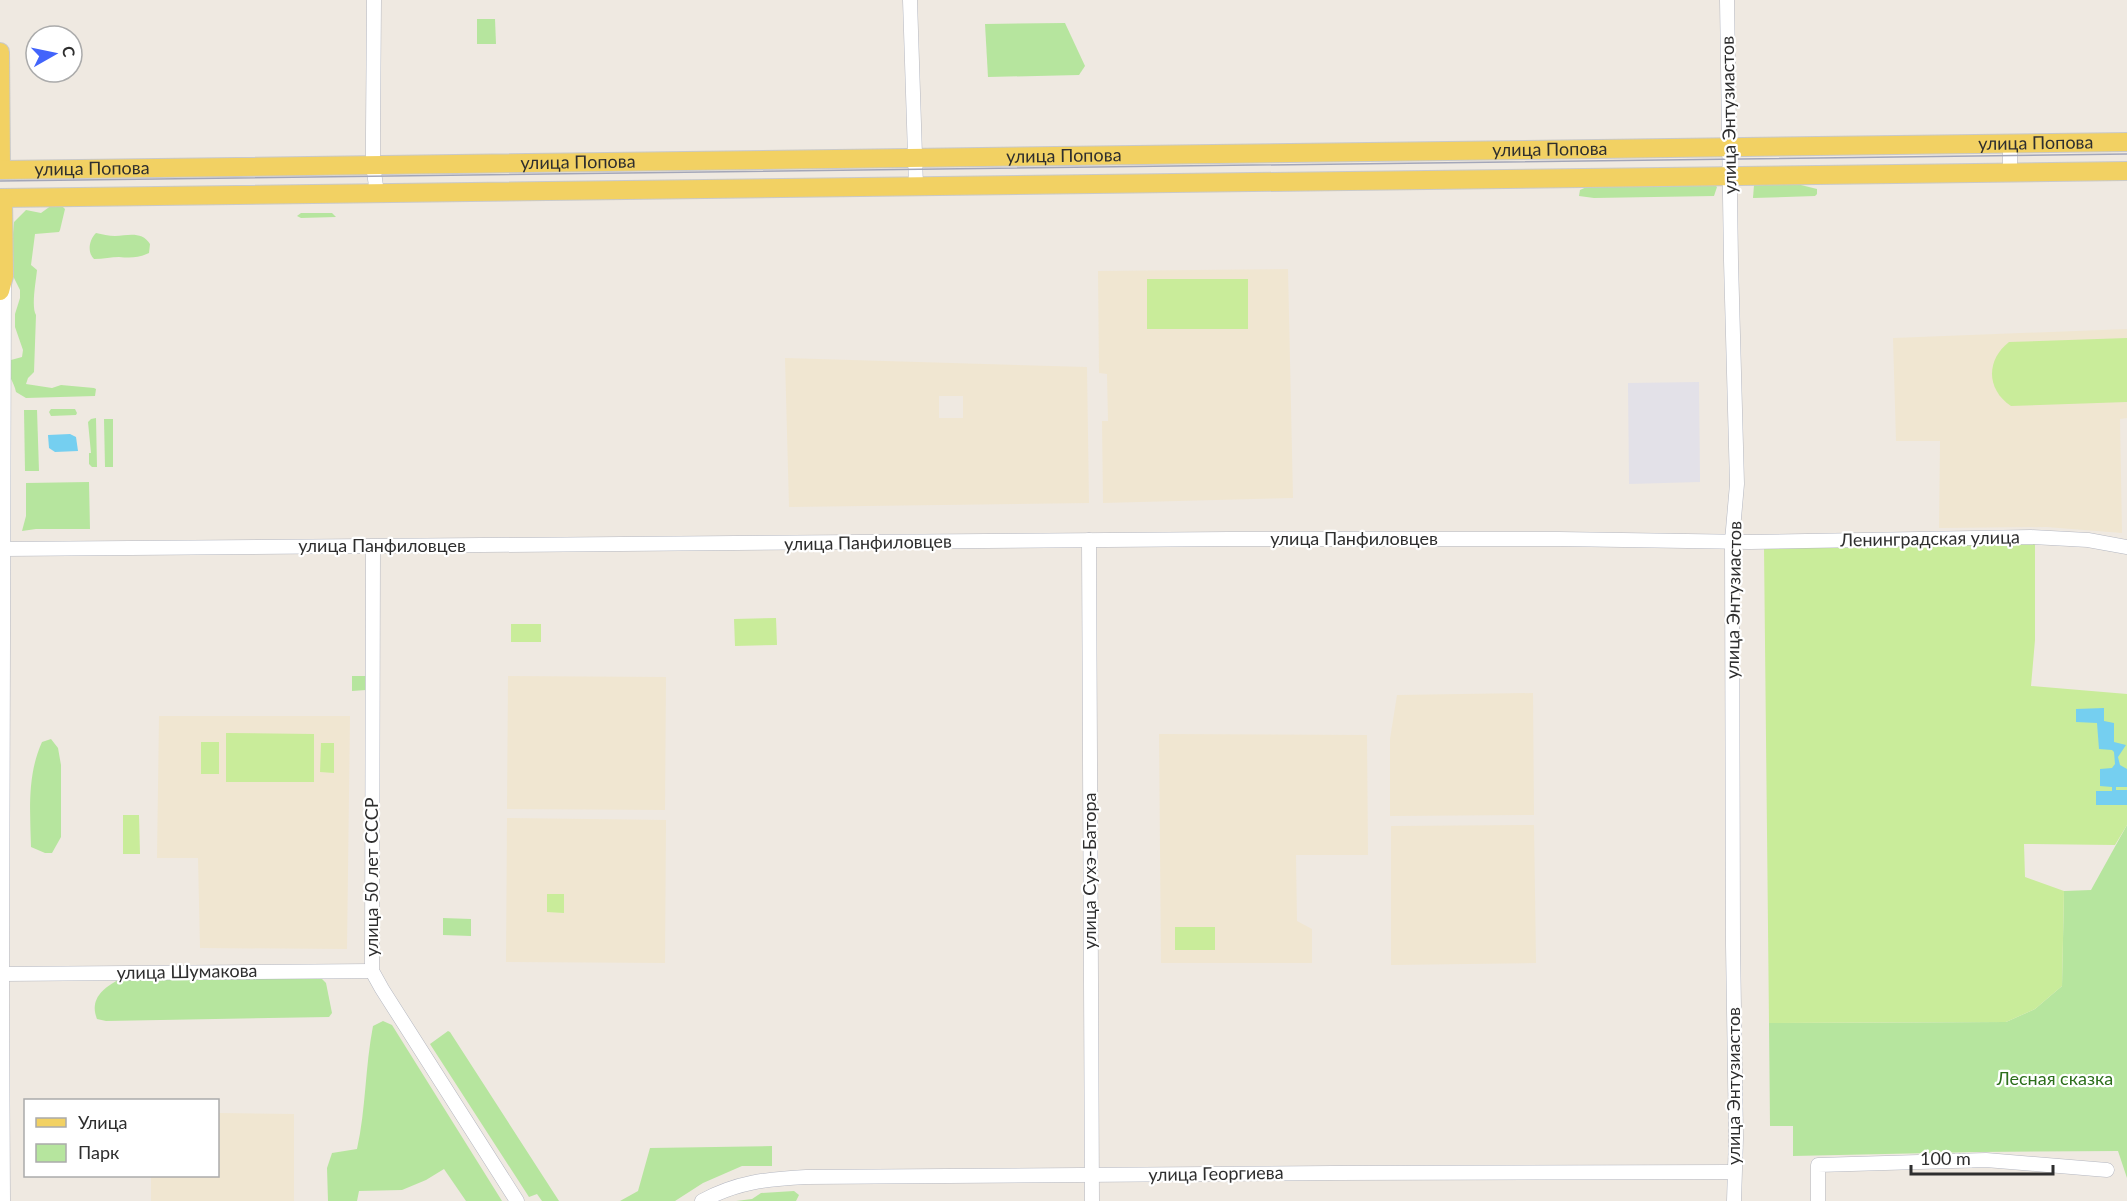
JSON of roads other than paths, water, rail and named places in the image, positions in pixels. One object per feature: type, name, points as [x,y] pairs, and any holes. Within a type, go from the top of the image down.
[{"type":"main road","points":[[0,51],[1,170]]},
{"type":"main road","name":"улица Попова","points":[[1,170],[2127,142]]},
{"type":"main road","points":[[237,167],[237,194]]},
{"type":"main road","name":"улица Попова","points":[[1,198],[2127,171]]},
{"type":"main road","points":[[1,198],[2,284]]},
{"type":"street","points":[[374,0],[374,165],[377,193]]},
{"type":"street","points":[[910,0],[916,186]]},
{"type":"street","name":"улица Энтузиастов","points":[[1727,0],[1737,484],[1732,541],[1735,1200]]},
{"type":"street","points":[[2010,144],[2010,172]]},
{"type":"street","points":[[2,284],[3,1201]]},
{"type":"street","name":"Ленинградская улица","points":[[1732,541],[2039,537],[2088,540],[2127,548]]},
{"type":"street","name":"улица Панфиловцев","points":[[4,549],[1089,540],[1732,541]]},
{"type":"street","name":"улица Сухэ-Батора","points":[[1089,540],[1092,1201]]},
{"type":"street","name":"улица 50 лет СССР","points":[[373,547],[372,971],[517,1201]]},
{"type":"street","name":"улица Шумакова","points":[[2,974],[372,971]]},
{"type":"street","points":[[1818,1201],[1818,1165],[1986,1160],[2107,1170]]},
{"type":"street","name":"улица Георгиева","points":[[702,1201],[722,1190],[748,1182],[789,1178],[1734,1172]]},
{"type":"water","points":[[70,434],[76,437],[78,451],[55,452],[49,448],[48,435]]},
{"type":"water","points":[[2104,708],[2104,721],[2114,723],[2114,742],[2126,745],[2118,757],[2120,765],[2127,769],[2127,787],[2116,787],[2116,790],[2127,790],[2127,805],[2096,805],[2096,791],[2112,791],[2112,787],[2100,786],[2100,769],[2112,768],[2115,764],[2114,752],[2099,749],[2097,723],[2076,722],[2076,709]]},
{"type":"tram line","points":[[0,181],[2127,154]]},
{"type":"park label","name":"Лесная сказка","points":[[2055,1079]]}]
